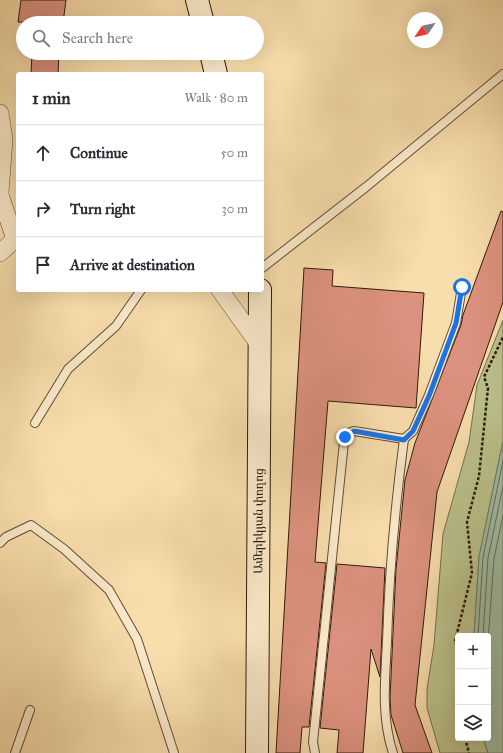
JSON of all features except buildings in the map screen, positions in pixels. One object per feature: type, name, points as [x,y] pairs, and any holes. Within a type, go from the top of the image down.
[{"type":"street","points":[[197,0],[201,16]]},
{"type":"street","points":[[213,60],[216,72]]},
{"type":"street","points":[[0,114],[4,139],[0,194],[16,238],[0,254]]},
{"type":"street","points":[[221,292],[260,346]]},
{"type":"street","name":"Ամերիկյան փողոց","points":[[257,753],[260,292]]},
{"type":"lane","points":[[264,266],[366,187],[503,74]]},
{"type":"lane","points":[[393,753],[384,710],[388,595],[396,496],[404,440],[413,431],[429,396],[456,323],[462,287]]},
{"type":"lane","points":[[35,423],[68,369],[116,326],[141,292]]},
{"type":"lane","points":[[315,753],[313,742],[345,437],[354,431],[404,440]]},
{"type":"lane","points":[[0,544],[6,537],[31,525],[64,549],[109,590],[137,639],[174,753]]},
{"type":"lane","points":[[15,753],[30,710]]},
{"type":"path","points":[[457,633],[472,573],[467,522],[479,476],[488,388],[484,377],[503,337]]},
{"type":"path","points":[[466,741],[469,753]]},
{"type":"shaded area","points":[[503,320],[503,441],[479,557],[474,633],[455,633],[455,741],[484,741],[488,753],[440,753],[427,708],[427,689],[434,645],[443,534],[469,442],[477,385]]},
{"type":"water","points":[[503,441],[503,753],[488,753],[484,741],[491,741],[491,633],[474,633],[479,557]]},
{"type":"route","points":[[345,437],[354,431],[404,440],[413,431],[429,396],[456,323],[462,287]]}]
